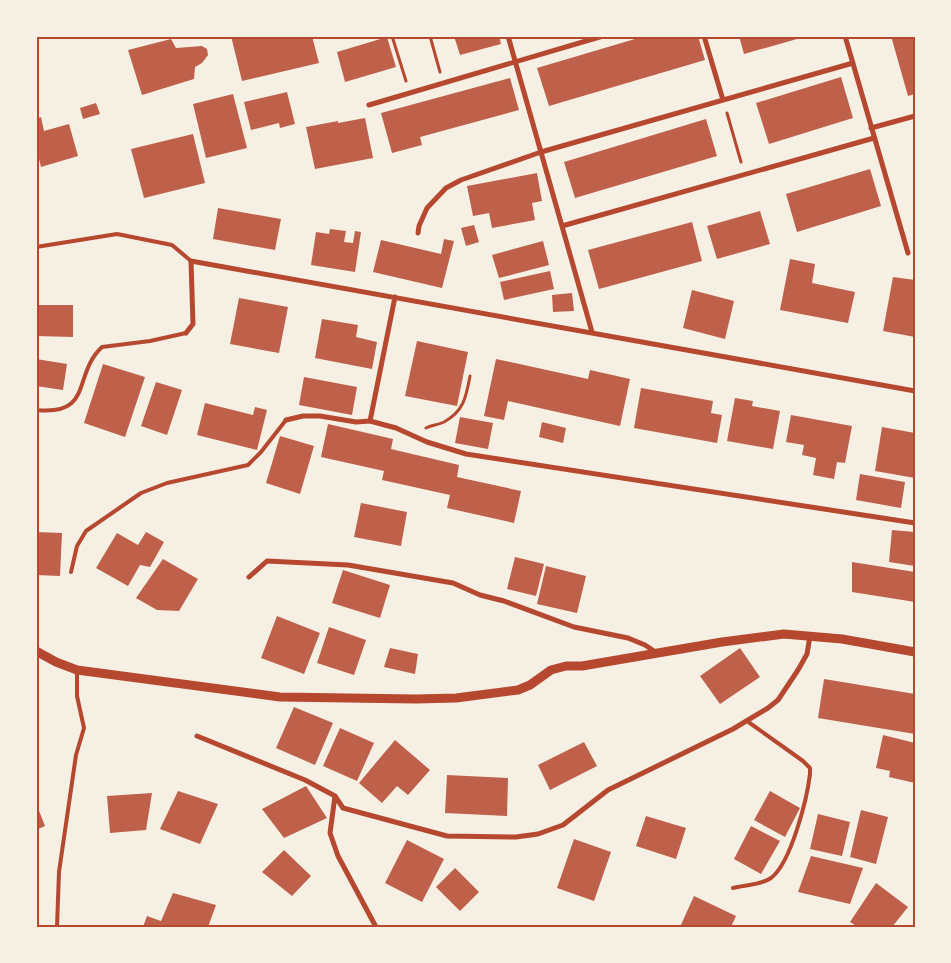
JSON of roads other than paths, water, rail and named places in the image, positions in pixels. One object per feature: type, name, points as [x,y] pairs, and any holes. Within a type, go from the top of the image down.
[{"type":"street","points":[[508,36],[592,332]]},
{"type":"street","points":[[369,105],[603,36]]},
{"type":"street","points":[[704,36],[724,100]]},
{"type":"street","points":[[845,36],[908,253]]},
{"type":"street","points":[[418,233],[427,208],[446,188],[461,180],[541,152],[853,63]]},
{"type":"street","points":[[871,128],[915,116]]},
{"type":"street","points":[[562,226],[874,138]]},
{"type":"street","points":[[186,333],[193,324],[191,262],[915,390]]},
{"type":"street","points":[[370,421],[395,297]]},
{"type":"street","points":[[286,420],[303,416],[320,416],[356,422],[370,421],[396,428],[427,442],[466,454],[915,523]]},
{"type":"street","points":[[249,577],[267,561],[348,565],[422,577],[452,584],[480,595],[504,601],[574,627],[628,638],[645,645],[657,653]]},
{"type":"street","points":[[36,651],[56,662],[77,670],[280,697],[456,698],[518,690],[530,685],[551,670],[566,666],[582,666],[784,634],[842,639],[915,652]]},
{"type":"street","points":[[198,736],[305,780],[335,796],[343,808],[447,836],[516,837],[538,834],[563,825],[608,790],[763,712],[778,700],[807,654],[810,636]]},
{"type":"street","points":[[335,796],[330,833],[338,856],[376,927]]},
{"type":"lane","points":[[36,247],[117,234],[172,245],[191,262]]},
{"type":"lane","points":[[36,410],[66,409],[76,398],[83,384],[89,363],[102,347],[150,341],[186,333]]},
{"type":"lane","points":[[71,572],[77,546],[86,531],[141,494],[167,483],[248,465],[261,452],[286,420]]},
{"type":"lane","points":[[57,927],[59,872],[76,755],[84,728],[77,696],[77,670]]},
{"type":"lane","points":[[733,888],[770,879],[777,871],[801,818],[810,774],[810,768],[803,761],[748,721]]}]
